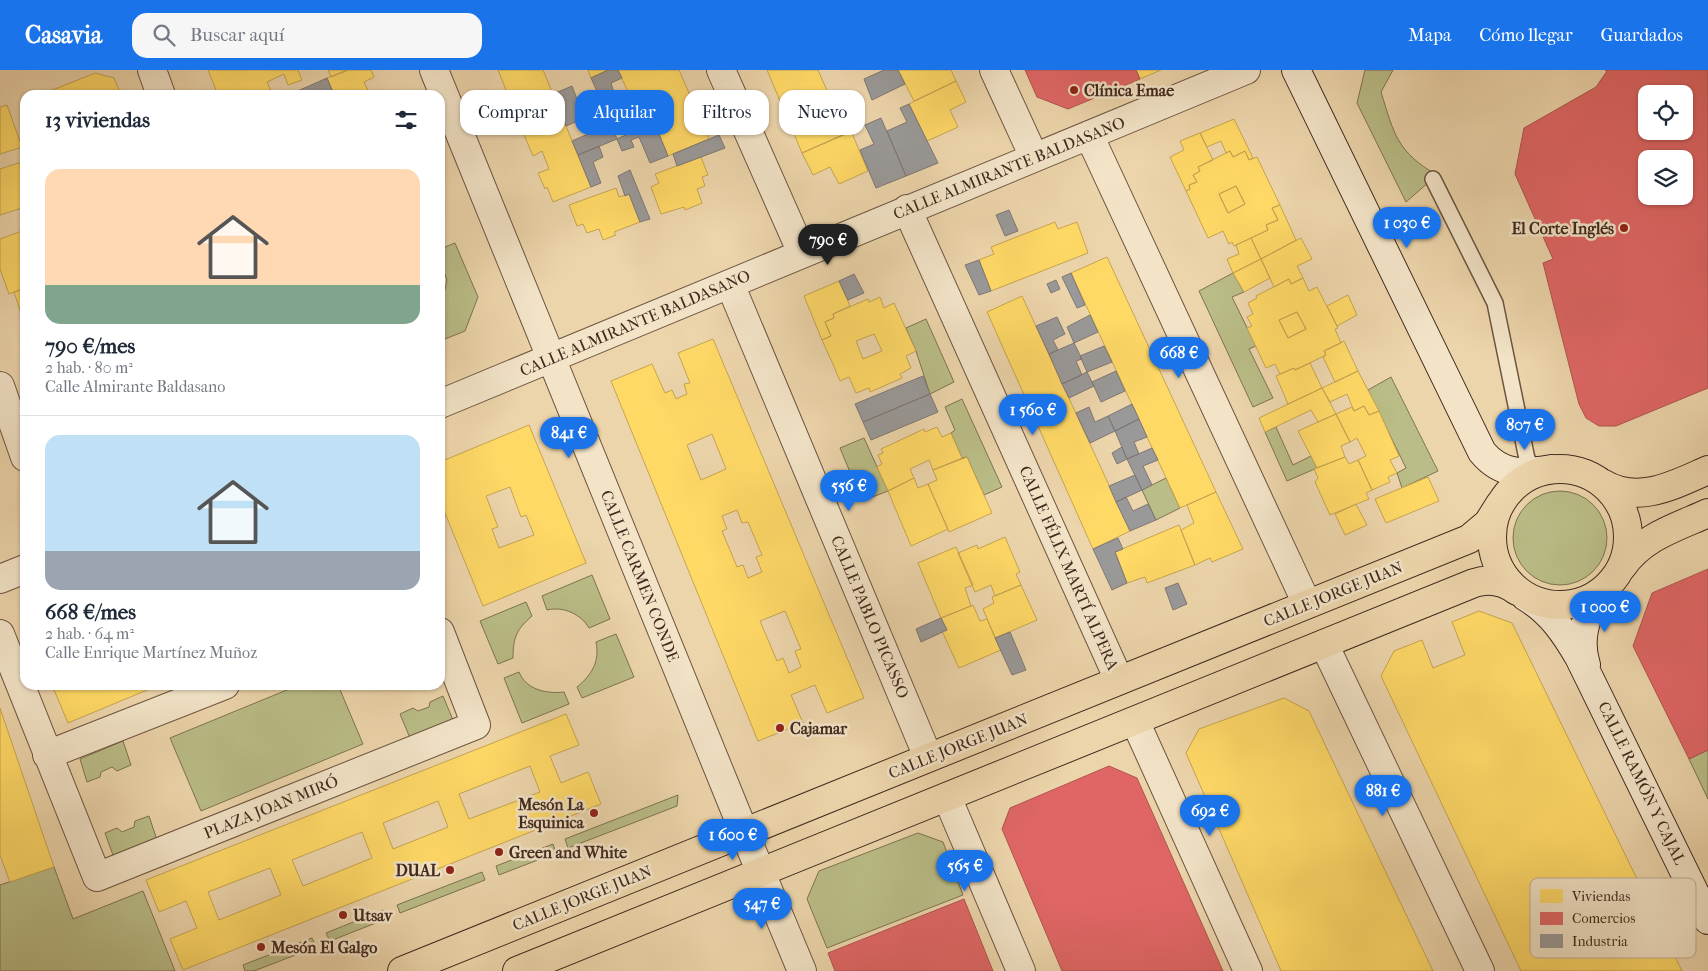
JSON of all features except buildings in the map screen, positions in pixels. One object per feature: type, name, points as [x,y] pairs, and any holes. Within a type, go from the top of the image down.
[{"type":"main road","points":[[1522,594],[1507,581],[1495,558],[1492,545],[1494,518],[1500,504],[1519,483],[1547,470],[1578,471],[1591,476],[1609,487],[1626,492],[1655,492],[1708,470]]},
{"type":"main road","points":[[1602,483],[1610,490],[1622,508],[1629,529],[1628,551],[1614,579]]},
{"type":"main road","name":"CALLE JORGE JUAN","points":[[402,971],[1469,539],[1488,523],[1500,504]]},
{"type":"main road","points":[[518,971],[1480,581],[1497,581],[1507,584],[1522,594],[1550,605],[1574,604],[1586,601],[1614,579],[1633,553],[1653,537],[1708,513]]},
{"type":"street","points":[[152,70],[159,90]]},
{"type":"street","name":"CALLE CARMEN CONDE","points":[[434,70],[442,90]]},
{"type":"street","points":[[721,70],[802,254]]},
{"type":"street","points":[[994,70],[1034,158]]},
{"type":"street","name":"CALLE ALMIRANTE BALDASANO","points":[[445,402],[1246,70]]},
{"type":"street","points":[[1296,70],[1482,452],[1490,461],[1502,469],[1521,473],[1547,470]]},
{"type":"street","name":"CALLE CARMEN CONDE","points":[[445,97],[802,971]]},
{"type":"street","points":[[1089,135],[1307,604]]},
{"type":"street","name":"CALLE FÉLIX MARTÍ ALPERA","points":[[907,210],[1119,680]]},
{"type":"street","name":"CALLE PABLO PICASSO","points":[[730,284],[928,757]]},
{"type":"street","points":[[0,386],[20,443]]},
{"type":"street","points":[[0,579],[20,571]]},
{"type":"street","name":"CALLE RAMÓN Y CAJAL","points":[[1589,674],[1583,649],[1584,629],[1594,604],[1614,579]]},
{"type":"street","name":"CALLE RAMÓN Y CAJAL","points":[[1522,594],[1544,610],[1562,629],[1589,674],[1688,878]]},
{"type":"street","name":"PLAZA JOAN MIRÓ","points":[[0,634],[20,685]]},
{"type":"street","points":[[1324,644],[1480,971]]},
{"type":"street","name":"PLAZA JOAN MIRÓ","points":[[22,690],[97,877],[476,725],[445,645]]},
{"type":"street","points":[[47,755],[212,690]]},
{"type":"street","points":[[1135,721],[1248,971]]},
{"type":"street","points":[[947,797],[1021,971]]},
{"type":"street","name":"CALLE RAMÓN Y CAJAL","points":[[1696,895],[1708,920]]},
{"type":"lane","points":[[1434,179],[1495,303],[1527,459],[1533,467],[1547,470]]},
{"type":"green space","points":[[1365,70],[1393,70],[1381,92],[1394,131],[1405,150],[1424,167],[1437,175],[1406,202],[1357,103]]},
{"type":"green space","points":[[455,243],[478,297],[465,331],[445,339],[445,289],[447,280],[445,275],[445,247]]},
{"type":"green space","points":[[1233,273],[1244,292],[1232,297],[1256,346],[1249,349],[1273,398],[1253,407],[1199,291]]},
{"type":"green space","points":[[926,319],[954,382],[930,394],[916,351],[906,328]]},
{"type":"green space","points":[[1391,377],[1438,471],[1402,488],[1397,473],[1406,468],[1368,390]]},
{"type":"green space","points":[[962,399],[1002,487],[984,495],[967,457],[962,458],[951,433],[955,430],[945,407]]},
{"type":"green space","points":[[1276,427],[1293,465],[1311,456],[1317,468],[1287,481],[1265,432]]},
{"type":"green space","points":[[864,438],[888,491],[862,501],[840,448]]},
{"type":"green space","points":[[1166,478],[1180,508],[1156,520],[1142,490]]},
{"type":"green space","points":[[1551,491],[1569,491],[1594,504],[1604,520],[1607,538],[1604,556],[1594,572],[1569,585],[1551,585],[1526,572],[1513,547],[1513,529],[1526,504]]},
{"type":"green space","points":[[592,575],[610,619],[589,628],[586,623],[571,612],[559,609],[547,610],[542,596]]},
{"type":"green space","points":[[526,602],[532,616],[517,634],[513,658],[498,664],[480,621]]},
{"type":"green space","points":[[616,634],[634,677],[582,698],[577,687],[587,678],[594,667],[597,655],[596,642]]},
{"type":"green space","points":[[519,672],[527,683],[538,690],[564,692],[569,704],[522,723],[504,678]]},
{"type":"green space","points":[[287,690],[340,690],[363,744],[201,811],[170,738]]},
{"type":"green space","points":[[443,696],[453,720],[410,738],[400,714],[413,708],[418,711],[429,707],[430,702]]},
{"type":"green space","points":[[123,741],[131,765],[117,771],[112,767],[101,772],[100,777],[87,782],[80,759]]},
{"type":"green space","points":[[1708,750],[1708,799],[1689,759]]},
{"type":"green space","points":[[678,795],[677,806],[568,848],[565,839]]},
{"type":"green space","points":[[149,816],[157,840],[114,858],[105,833],[117,828],[122,832],[134,827],[135,821]]},
{"type":"green space","points":[[918,833],[943,842],[963,895],[827,948],[807,899],[819,871]]},
{"type":"green space","points":[[553,844],[556,853],[499,875],[496,866]]},
{"type":"green space","points":[[54,867],[73,919],[143,891],[175,971],[0,971],[0,885]]},
{"type":"green space","points":[[482,872],[485,880],[400,913],[397,905]]},
{"type":"green space","points":[[383,910],[386,919],[330,941],[326,933]]},
{"type":"green space","points":[[312,938],[316,947],[254,971],[245,971],[243,965]]},
{"type":"place","name":"Clínica Emae","points":[[1074,90]]},
{"type":"place","name":"El Corte Inglés","points":[[1624,228]]},
{"type":"place","name":"Cajamar","points":[[780,728]]},
{"type":"place","name":"Mesón La Esquinica","points":[[594,813]]},
{"type":"place","name":"Green and White","points":[[499,852]]},
{"type":"place","name":"DUAL","points":[[450,870]]},
{"type":"place","name":"Utsav","points":[[343,915]]},
{"type":"place","name":"Mesón El Galgo","points":[[261,947]]}]
